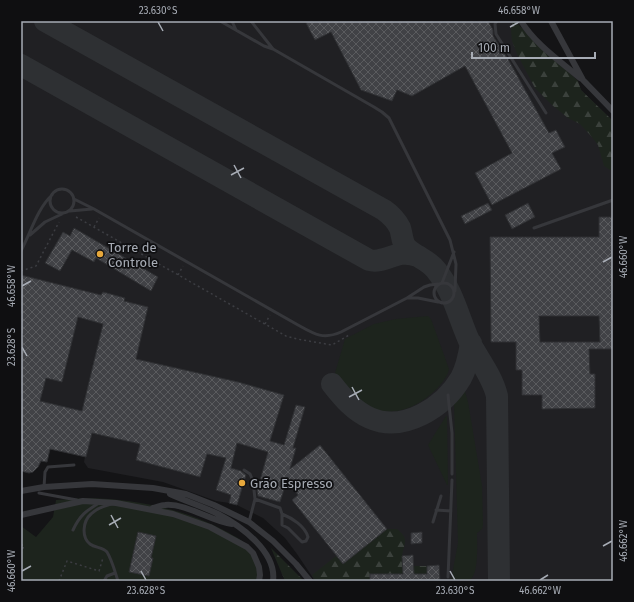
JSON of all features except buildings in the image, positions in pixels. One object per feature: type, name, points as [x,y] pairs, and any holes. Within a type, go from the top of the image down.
[{"type":"street","points":[[521,21],[542,46],[583,80],[613,111]]},
{"type":"street","points":[[551,21],[583,80]]},
{"type":"street","points":[[21,491],[44,487],[92,484],[153,488],[186,494],[214,505],[248,522],[273,541],[296,564],[310,581]]},
{"type":"street","points":[[153,488],[217,514],[258,542],[272,564],[274,573],[279,581]]},
{"type":"street","points":[[21,515],[83,501],[103,501],[152,509],[191,519],[210,527],[253,553],[259,567],[259,581]]},
{"type":"street","points":[[152,509],[165,505],[172,506],[191,510],[220,521],[233,524]]},
{"type":"street","points":[[273,581],[274,573]]},
{"type":"lane","points":[[220,21],[264,46],[273,49],[378,109],[389,118],[450,240],[454,252],[456,270],[455,295],[450,302],[446,303],[418,298],[407,298]]},
{"type":"lane","points":[[232,21],[236,30]]},
{"type":"lane","points":[[251,21],[273,49]]},
{"type":"lane","points":[[497,21],[495,24],[496,34],[546,113]]},
{"type":"lane","points":[[21,251],[42,206],[59,190],[67,190],[74,199],[102,213],[313,333],[323,336],[333,336],[346,330],[430,285],[449,284],[454,291]]},
{"type":"lane","points":[[53,194],[51,202],[54,209],[61,213],[65,213]]},
{"type":"lane","points":[[70,211],[73,207],[74,199]]},
{"type":"lane","points":[[534,228],[613,200]]},
{"type":"lane","points":[[29,236],[53,217],[70,211],[94,209]]},
{"type":"lane","points":[[438,302],[434,295],[435,287],[440,284],[454,252]]},
{"type":"lane","points":[[448,395],[451,412],[452,474]]},
{"type":"lane","points":[[44,487],[44,472],[48,467],[74,465]]},
{"type":"lane","points":[[244,470],[250,474],[253,481],[255,499],[248,522]]},
{"type":"lane","points":[[448,577],[452,480]]},
{"type":"lane","points":[[39,494],[83,501]]},
{"type":"lane","points":[[433,522],[440,496]]},
{"type":"lane","points":[[255,499],[280,508],[282,514],[282,525],[288,528],[302,542],[306,541],[308,537],[307,534],[296,521],[282,514]]},
{"type":"lane","points":[[73,530],[82,514],[103,501]]},
{"type":"lane","points":[[116,503],[103,507],[88,517],[84,531],[86,539],[90,544],[106,550],[118,581]]},
{"type":"lane","points":[[436,510],[451,511]]},
{"type":"lane","points":[[104,581],[107,576],[115,573]]},
{"type":"path","points":[[94,227],[102,213]]},
{"type":"path","points":[[74,216],[286,336],[332,345],[349,335],[346,330]]},
{"type":"path","points":[[21,271],[36,266],[60,221]]},
{"type":"path","points":[[178,275],[186,261]]},
{"type":"path","points":[[265,324],[273,310]]},
{"type":"path","points":[[21,545],[24,545],[21,554]]},
{"type":"path","points":[[60,581],[66,561],[99,571],[106,550]]},
{"type":"shaded area","points":[[21,21],[515,21],[535,42],[578,81],[581,90],[613,121],[613,581],[315,581],[285,538],[263,518],[237,505],[216,501],[163,482],[88,468],[84,462],[85,457],[50,449],[47,462],[41,461],[33,472],[29,473],[21,471]]},
{"type":"green space","points":[[513,21],[515,21],[535,42],[578,81],[581,90],[613,121],[613,170],[610,170],[604,166],[598,145],[580,124],[568,118],[535,88],[517,54],[512,41],[511,30]]},
{"type":"green space","points":[[428,316],[431,319],[449,369],[448,374],[438,387],[422,401],[413,406],[394,412],[375,409],[355,396],[338,378],[335,373],[345,339],[374,324],[396,319]]},
{"type":"green space","points":[[464,388],[468,402],[482,486],[483,525],[482,529],[477,533],[477,558],[475,572],[473,577],[468,581],[451,580],[458,543],[454,402]]},
{"type":"green space","points":[[447,416],[448,485],[428,445]]},
{"type":"green space","points":[[84,498],[121,500],[159,506],[195,517],[229,533],[245,543],[251,549],[256,558],[261,581],[21,581],[21,526],[36,537],[53,517],[56,500]]},
{"type":"green space","points":[[387,529],[397,529],[404,536],[405,544],[402,556],[403,566],[427,566],[428,581],[422,581],[422,574],[370,574],[370,581],[315,581],[312,575],[336,556],[343,564]]},
{"type":"green space","points":[[271,548],[304,581],[285,581]]},
{"type":"taxiway","points":[[45,21],[384,210],[393,218],[400,228],[405,246],[433,266],[452,297],[471,345],[489,376],[497,396],[499,581]]},
{"type":"taxiway","points":[[21,65],[369,260],[381,260],[403,254],[418,256]]},
{"type":"taxiway","points":[[332,384],[354,408],[370,418],[383,422],[409,420],[434,407],[454,389],[465,370],[471,343]]},
{"type":"place","name":"Torre de Controle","points":[[100,254]]},
{"type":"place","name":"Grão Espresso","points":[[242,483]]}]
